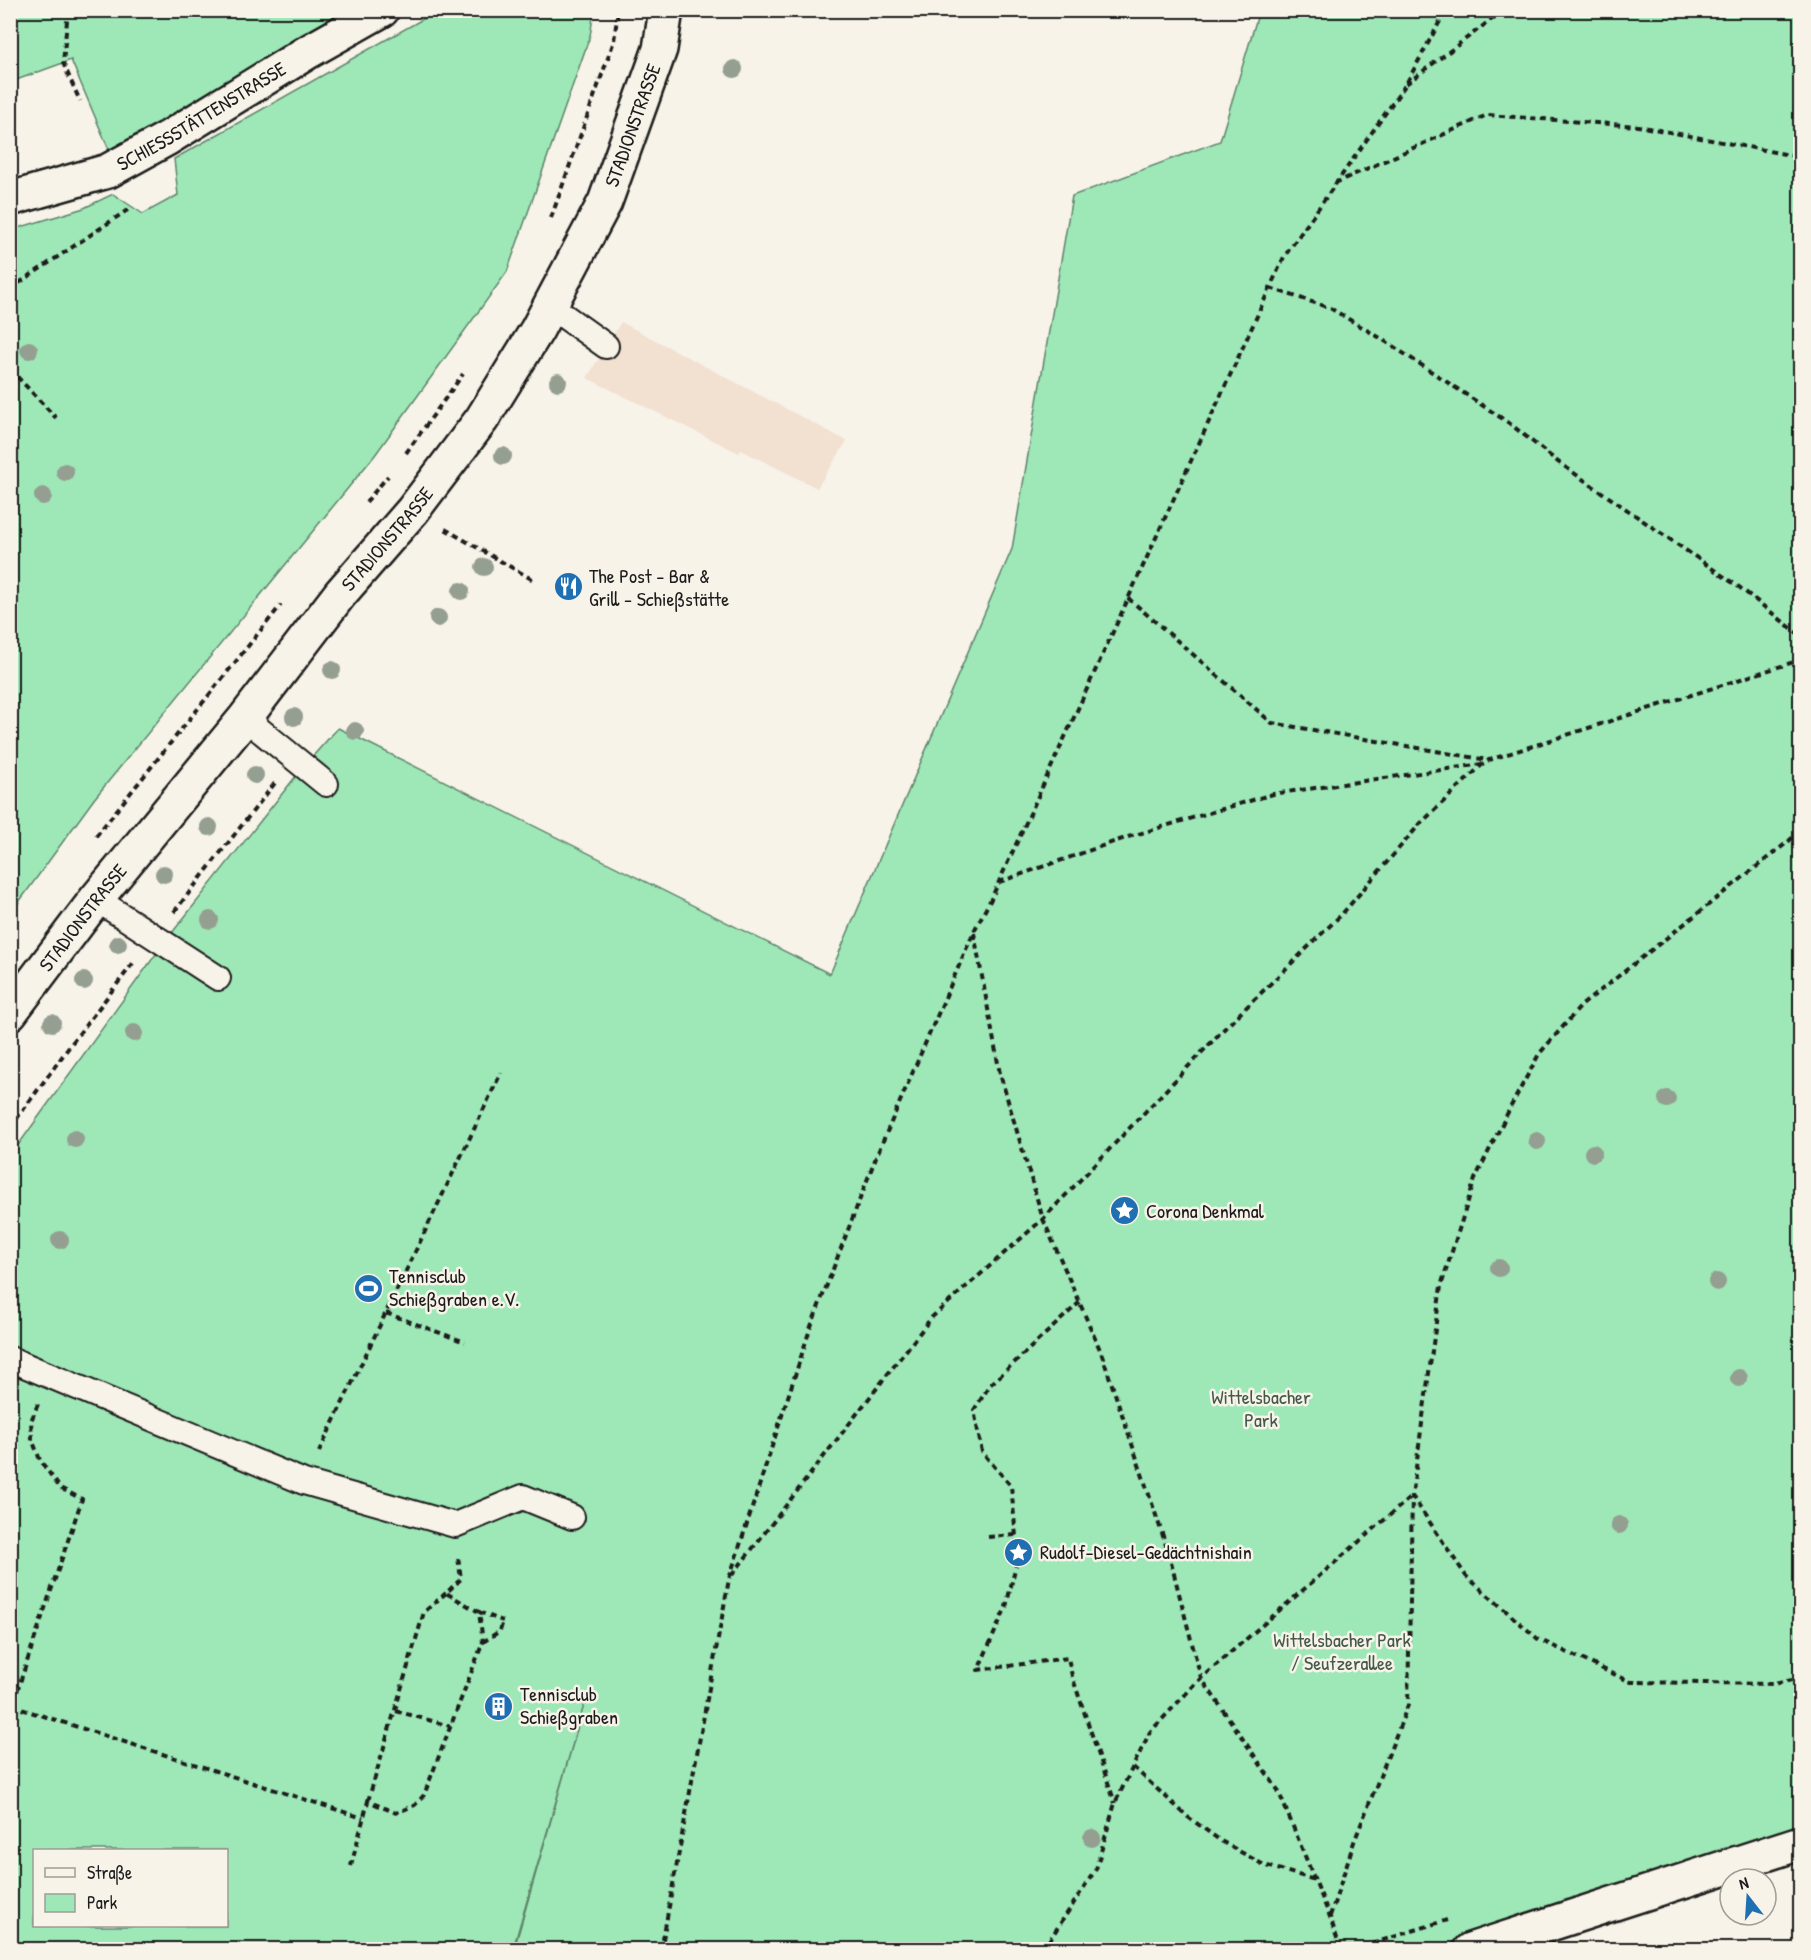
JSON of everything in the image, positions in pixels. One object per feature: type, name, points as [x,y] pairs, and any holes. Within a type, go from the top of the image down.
[{"type":"street","name":"SCHIESSSTÄTTENSTRASSE","points":[[10,199],[108,171],[168,138],[306,53],[382,10]]},
{"type":"street","name":"STADIONSTRASSE","points":[[10,1013],[96,899],[244,718],[340,594],[413,510],[483,420],[550,306],[605,202],[660,49],[666,10]]},
{"type":"street","points":[[1470,1950],[1800,1843]]},
{"type":"lane","points":[[550,306],[606,346]]},
{"type":"lane","points":[[244,718],[326,784]]},
{"type":"lane","points":[[96,899],[218,978]]},
{"type":"lane","points":[[10,1359],[304,1482],[455,1525],[523,1497],[572,1517]]},
{"type":"path","points":[[69,10],[63,63],[80,101]]},
{"type":"path","points":[[548,228],[614,41],[618,10]]},
{"type":"path","points":[[661,1950],[729,1579],[810,1329],[876,1157],[974,931],[1284,257],[1406,84],[1446,10]]},
{"type":"path","points":[[1406,84],[1504,10]]},
{"type":"path","points":[[1334,183],[1487,115],[1638,126],[1800,157]]},
{"type":"path","points":[[10,289],[132,207]]},
{"type":"path","points":[[1270,288],[1330,308],[1382,339],[1509,423],[1558,462],[1739,587],[1800,635]]},
{"type":"path","name":"STADIONSTRASSE","points":[[400,460],[468,367]]},
{"type":"path","points":[[10,369],[56,418]]},
{"type":"path","name":"STADIONSTRASSE","points":[[365,504],[394,470]]},
{"type":"path","points":[[413,510],[535,581]]},
{"type":"path","points":[[1128,598],[1272,723],[1489,760]]},
{"type":"path","name":"STADIONSTRASSE","points":[[92,841],[285,600]]},
{"type":"path","points":[[729,1579],[932,1317],[1042,1219],[1224,1029],[1342,914],[1420,824],[1483,764],[1600,723],[1800,660]]},
{"type":"path","points":[[998,883],[1128,837],[1273,794],[1483,764]]},
{"type":"path","points":[[1329,1917],[1354,1842],[1408,1705],[1412,1496],[1441,1286],[1475,1179],[1539,1054],[1582,1005],[1800,830]]},
{"type":"path","points":[[974,931],[1000,1074],[1042,1219],[1101,1352],[1168,1551],[1201,1678],[1278,1790],[1341,1950]]},
{"type":"path","points":[[304,1482],[501,1073]]},
{"type":"path","points":[[1080,1302],[990,1385],[974,1410],[982,1452],[1011,1486],[1018,1556],[1006,1607],[978,1670],[1068,1658],[1115,1803]]},
{"type":"path","points":[[386,1313],[465,1342]]},
{"type":"path","points":[[50,1376],[32,1421],[32,1439],[40,1460],[60,1488],[82,1499],[11,1709],[363,1818]]},
{"type":"path","points":[[1043,1950],[1096,1869],[1115,1803],[1150,1732],[1201,1678],[1412,1496]]},
{"type":"path","points":[[1412,1496],[1466,1576],[1539,1639],[1620,1677],[1631,1682],[1775,1684],[1800,1678]]},
{"type":"path","points":[[351,1866],[424,1612],[461,1579],[455,1525]]},
{"type":"path","points":[[988,1537],[1016,1536]]},
{"type":"path","points":[[446,1593],[478,1612],[504,1621],[500,1631],[483,1642]]},
{"type":"path","points":[[368,1801],[396,1813],[415,1805],[424,1795],[483,1642],[478,1612]]},
{"type":"path","points":[[396,1711],[450,1726]]},
{"type":"path","points":[[1133,1767],[1188,1817],[1221,1840],[1264,1865],[1314,1880]]},
{"type":"shaded area","points":[[621,322],[847,441],[817,488],[741,450],[739,453],[587,378]]},
{"type":"green space","points":[[11,11],[357,11],[112,157],[71,60],[11,82]]},
{"type":"green space","points":[[437,11],[594,11],[590,36],[507,272],[375,455],[94,799],[11,913],[11,230],[84,208],[113,194],[143,214],[178,195],[174,159]]},
{"type":"green space","name":"Wittelsbacher Park","points":[[1259,11],[1800,11],[1800,1852],[1752,1867],[1718,1867],[1718,1878],[1492,1949],[514,1949],[584,1705],[513,1949],[11,1949],[11,1155],[164,943],[304,766],[338,728],[830,974],[1012,549],[1072,196],[1220,141]]},
{"type":"place","name":"The Post - Bar & Grill - Schießstätte","points":[[568,587]]},
{"type":"place","name":"Corona Denkmal","points":[[1125,1211]]},
{"type":"place","name":"Tennisclub Schießgraben e.V.","points":[[368,1288]]},
{"type":"place","name":"Rudolf-Diesel-Gedächtnishain","points":[[1019,1552]]},
{"type":"place","name":"Tennisclub Schießgraben","points":[[499,1706]]},
{"type":"park label","name":"Wittelsbacher Park / Seufzerallee","points":[[1342,1652]]}]
